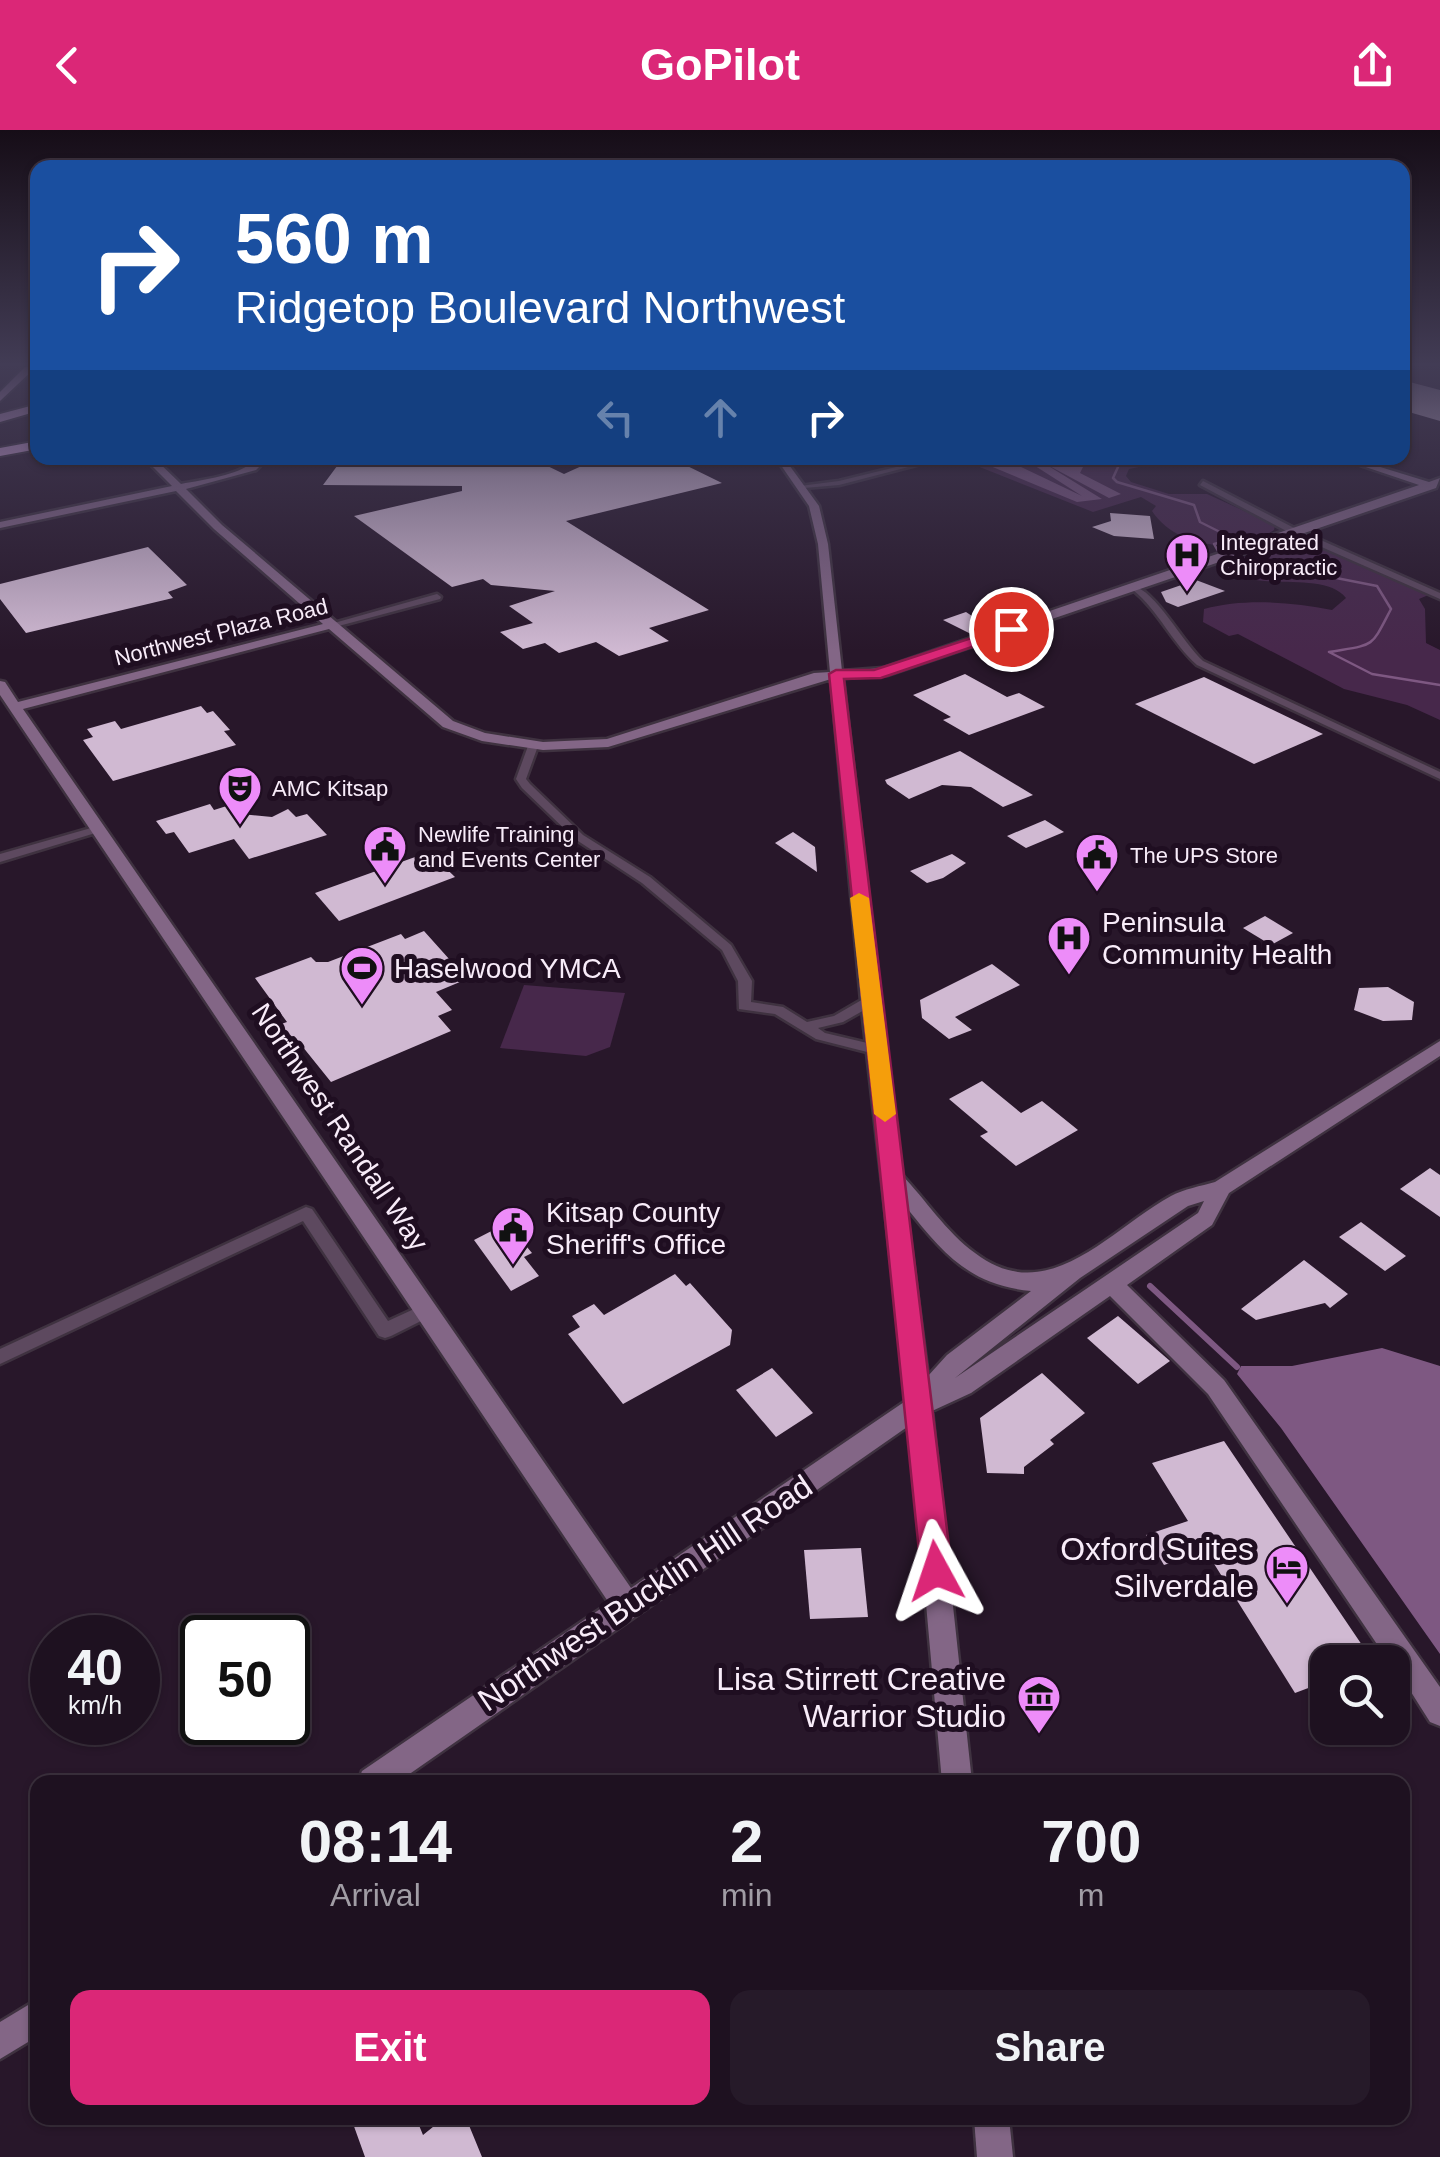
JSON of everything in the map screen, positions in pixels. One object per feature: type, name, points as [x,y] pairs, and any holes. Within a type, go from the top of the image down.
[{"type":"main road","points":[[156,465],[331,625],[448,724],[482,737],[533,746],[625,740],[836,674],[884,672],[1436,485]]},
{"type":"main road","points":[[162,470],[216,476],[240,465]]},
{"type":"main road","points":[[0,524],[236,476],[253,465]]},
{"type":"main road","points":[[786,465],[804,486],[823,544],[956,1775]]},
{"type":"main road","points":[[1367,465],[1436,485]]},
{"type":"main road","name":"Northwest Plaza Road","points":[[15,706],[331,625]]},
{"type":"main road","name":"Northwest Randall Way","points":[[0,685],[628,1606]]},
{"type":"main road","points":[[741,702],[800,691],[827,694],[839,704]]},
{"type":"main road","name":"Northwest Bucklin Hill Road","points":[[918,1406],[955,1362],[1072,1272],[1181,1200],[1222,1188],[1440,1048]]},
{"type":"main road","points":[[894,1180],[965,1260],[984,1274],[1006,1282],[1037,1283],[1072,1272]]},
{"type":"main road","name":"Northwest Bucklin Hill Road","points":[[383,1775],[918,1406],[962,1386],[1204,1219],[1222,1188]]},
{"type":"main road","points":[[1120,1240],[1111,1283],[1216,1387],[1440,1712]]},
{"type":"main road","points":[[0,2042],[30,2021]]},
{"type":"main road","points":[[993,2125],[996,2157]]},
{"type":"street","points":[[804,486],[834,484],[911,465]]},
{"type":"street","points":[[1202,482],[1295,532],[1440,596]]},
{"type":"street","points":[[1136,588],[1153,601],[1177,643],[1200,664],[1440,776]]},
{"type":"street","name":"Northwest Plaza Road","points":[[331,625],[437,597]]},
{"type":"street","points":[[533,746],[521,778],[532,794],[579,837],[646,880],[726,948],[745,981],[744,1006],[778,1010],[821,1036],[876,1050]]},
{"type":"street","points":[[0,858],[98,829]]},
{"type":"street","points":[[807,1026],[838,1019],[870,1001]]},
{"type":"street","points":[[0,1357],[306,1213],[385,1331],[425,1312]]},
{"type":"shaded area","points":[[975,465],[1149,465],[1129,469],[1126,476],[1131,482],[1169,494],[1207,494],[1275,525],[1274,530],[1243,543],[1209,544],[1177,534],[1152,511],[1156,506],[1141,497],[1093,512]]},
{"type":"shaded area","points":[[988,465],[1018,465],[1082,496],[1034,465],[1047,465],[1102,499],[1077,502]]},
{"type":"shaded area","points":[[1048,465],[1084,465],[1080,473],[1121,494],[1109,498]]},
{"type":"shaded area","points":[[1284,542],[1341,551],[1433,593],[1419,599],[1425,609],[1426,643],[1440,650],[1440,720],[1407,705],[1344,689],[1238,634],[1229,636],[1203,622],[1204,609],[1235,603],[1268,602],[1332,610],[1346,598],[1321,585],[1250,579],[1220,566]]},
{"type":"shaded area","points":[[524,985],[625,993],[610,1047],[586,1056],[500,1048]]},
{"type":"shaded area","points":[[1382,1348],[1440,1366],[1440,1654],[1281,1428],[1237,1374],[1241,1366],[1292,1366]]},
{"type":"building","points":[[338,465],[545,465],[564,474],[584,465],[685,465],[722,483],[566,521],[709,610],[649,628],[669,641],[619,656],[596,642],[559,653],[545,643],[523,649],[500,632],[533,623],[509,606],[555,591],[491,585],[483,579],[452,587],[354,516],[462,491],[462,486],[323,485]]},
{"type":"building","points":[[1110,513],[1150,516],[1154,539],[1114,536],[1092,527],[1111,521]]},
{"type":"building","points":[[148,547],[187,585],[168,592],[173,598],[26,633],[0,599],[0,584]]},
{"type":"building","name":"Integrated Chiropractic","points":[[1196,580],[1225,591],[1178,607],[1166,602],[1161,592]]},
{"type":"building","points":[[966,612],[994,626],[971,634],[943,620]]},
{"type":"building","points":[[965,674],[1007,697],[1019,693],[1045,707],[969,735],[943,720],[951,717],[913,695]]},
{"type":"building","points":[[1204,677],[1323,734],[1254,764],[1135,704]]},
{"type":"building","points":[[201,706],[207,713],[213,711],[230,730],[224,731],[236,745],[113,781],[83,740],[93,737],[87,729],[115,721],[121,729]]},
{"type":"building","points":[[960,751],[1033,795],[1003,807],[971,787],[942,785],[909,799],[885,780]]},
{"type":"building","name":"AMC Kitsap","points":[[210,804],[214,810],[233,804],[241,814],[272,817],[288,809],[296,817],[307,814],[327,835],[249,859],[234,839],[189,853],[174,832],[166,834],[156,821]]},
{"type":"building","points":[[1045,820],[1064,832],[1026,848],[1007,836]]},
{"type":"building","points":[[793,832],[815,847],[817,872],[775,843]]},
{"type":"building","name":"Newlife Training and Events Center","points":[[429,852],[455,877],[339,921],[315,893]]},
{"type":"building","points":[[952,854],[966,863],[943,878],[927,883],[910,871]]},
{"type":"building","points":[[1265,916],[1293,933],[1271,945],[1243,928]]},
{"type":"building","name":"Haselwood YMCA","points":[[424,931],[467,979],[436,992],[452,1010],[438,1016],[451,1031],[331,1082],[294,1036],[287,1038],[278,1025],[287,1022],[255,978],[311,957],[316,962],[328,962],[401,934],[405,939]]},
{"type":"building","points":[[992,964],[1020,985],[955,1017],[972,1030],[949,1039],[922,1018],[920,1000]]},
{"type":"building","points":[[1388,987],[1414,1002],[1412,1020],[1383,1021],[1354,1010],[1359,988]]},
{"type":"building","points":[[982,1081],[1021,1113],[1042,1101],[1078,1130],[1016,1166],[980,1136],[988,1132],[949,1099]]},
{"type":"building","points":[[1430,1168],[1440,1175],[1440,1217],[1400,1189]]},
{"type":"building","points":[[1361,1222],[1406,1256],[1385,1271],[1339,1237]]},
{"type":"building","name":"Kitsap County Sheriff's Office","points":[[507,1223],[532,1253],[524,1257],[539,1276],[511,1291],[474,1240]]},
{"type":"building","points":[[1304,1260],[1348,1294],[1330,1308],[1325,1303],[1256,1320],[1241,1309]]},
{"type":"building","points":[[675,1274],[686,1286],[690,1283],[732,1330],[730,1345],[623,1404],[568,1334],[580,1327],[572,1316],[594,1304],[604,1315]]},
{"type":"building","points":[[1118,1316],[1170,1361],[1138,1384],[1087,1338]]},
{"type":"building","points":[[772,1368],[813,1413],[776,1437],[736,1390]]},
{"type":"building","points":[[1042,1373],[1085,1413],[1050,1440],[1054,1444],[1024,1467],[1024,1474],[987,1473],[980,1418]]},
{"type":"building","name":"Oxford Suites Silverdale","points":[[1224,1441],[1362,1645],[1310,1645],[1310,1687],[1295,1693],[1206,1551],[1164,1565],[1146,1535],[1188,1521],[1152,1463]]},
{"type":"building","points":[[861,1548],[868,1617],[810,1619],[804,1550]]},
{"type":"building","points":[[354,2125],[419,2125],[423,2135],[435,2125],[469,2125],[482,2157],[365,2157]]},
{"type":"waterway","points":[[1116,465],[1113,478],[1117,482],[1194,505],[1200,522],[1234,539],[1214,544],[1218,551]]},
{"type":"waterway","points":[[1239,559],[1377,586],[1391,609],[1375,638],[1364,645],[1329,652],[1372,674],[1440,685]]},
{"type":"waterway","points":[[1150,1286],[1237,1367]]},
{"type":"slow traffic","points":[[859,898],[885,1114]]},
{"type":"place","name":"Integrated Chiropractic","points":[[1187,593]]},
{"type":"place","name":"AMC Kitsap","points":[[240,826]]},
{"type":"place","name":"Newlife Training and Events Center","points":[[385,885]]},
{"type":"place","name":"The UPS Store","points":[[1097,893]]},
{"type":"place","name":"Peninsula Community Health","points":[[1069,976]]},
{"type":"place","name":"Haselwood YMCA","points":[[362,1006]]},
{"type":"place","name":"Kitsap County Sheriff's Office","points":[[513,1266]]},
{"type":"place","name":"Oxford Suites Silverdale","points":[[1287,1605]]},
{"type":"place","name":"Lisa Stirrett Creative Warrior Studio","points":[[1039,1735]]},
{"type":"route","points":[[936,1571],[836,674],[876,674],[1011,629]]}]
